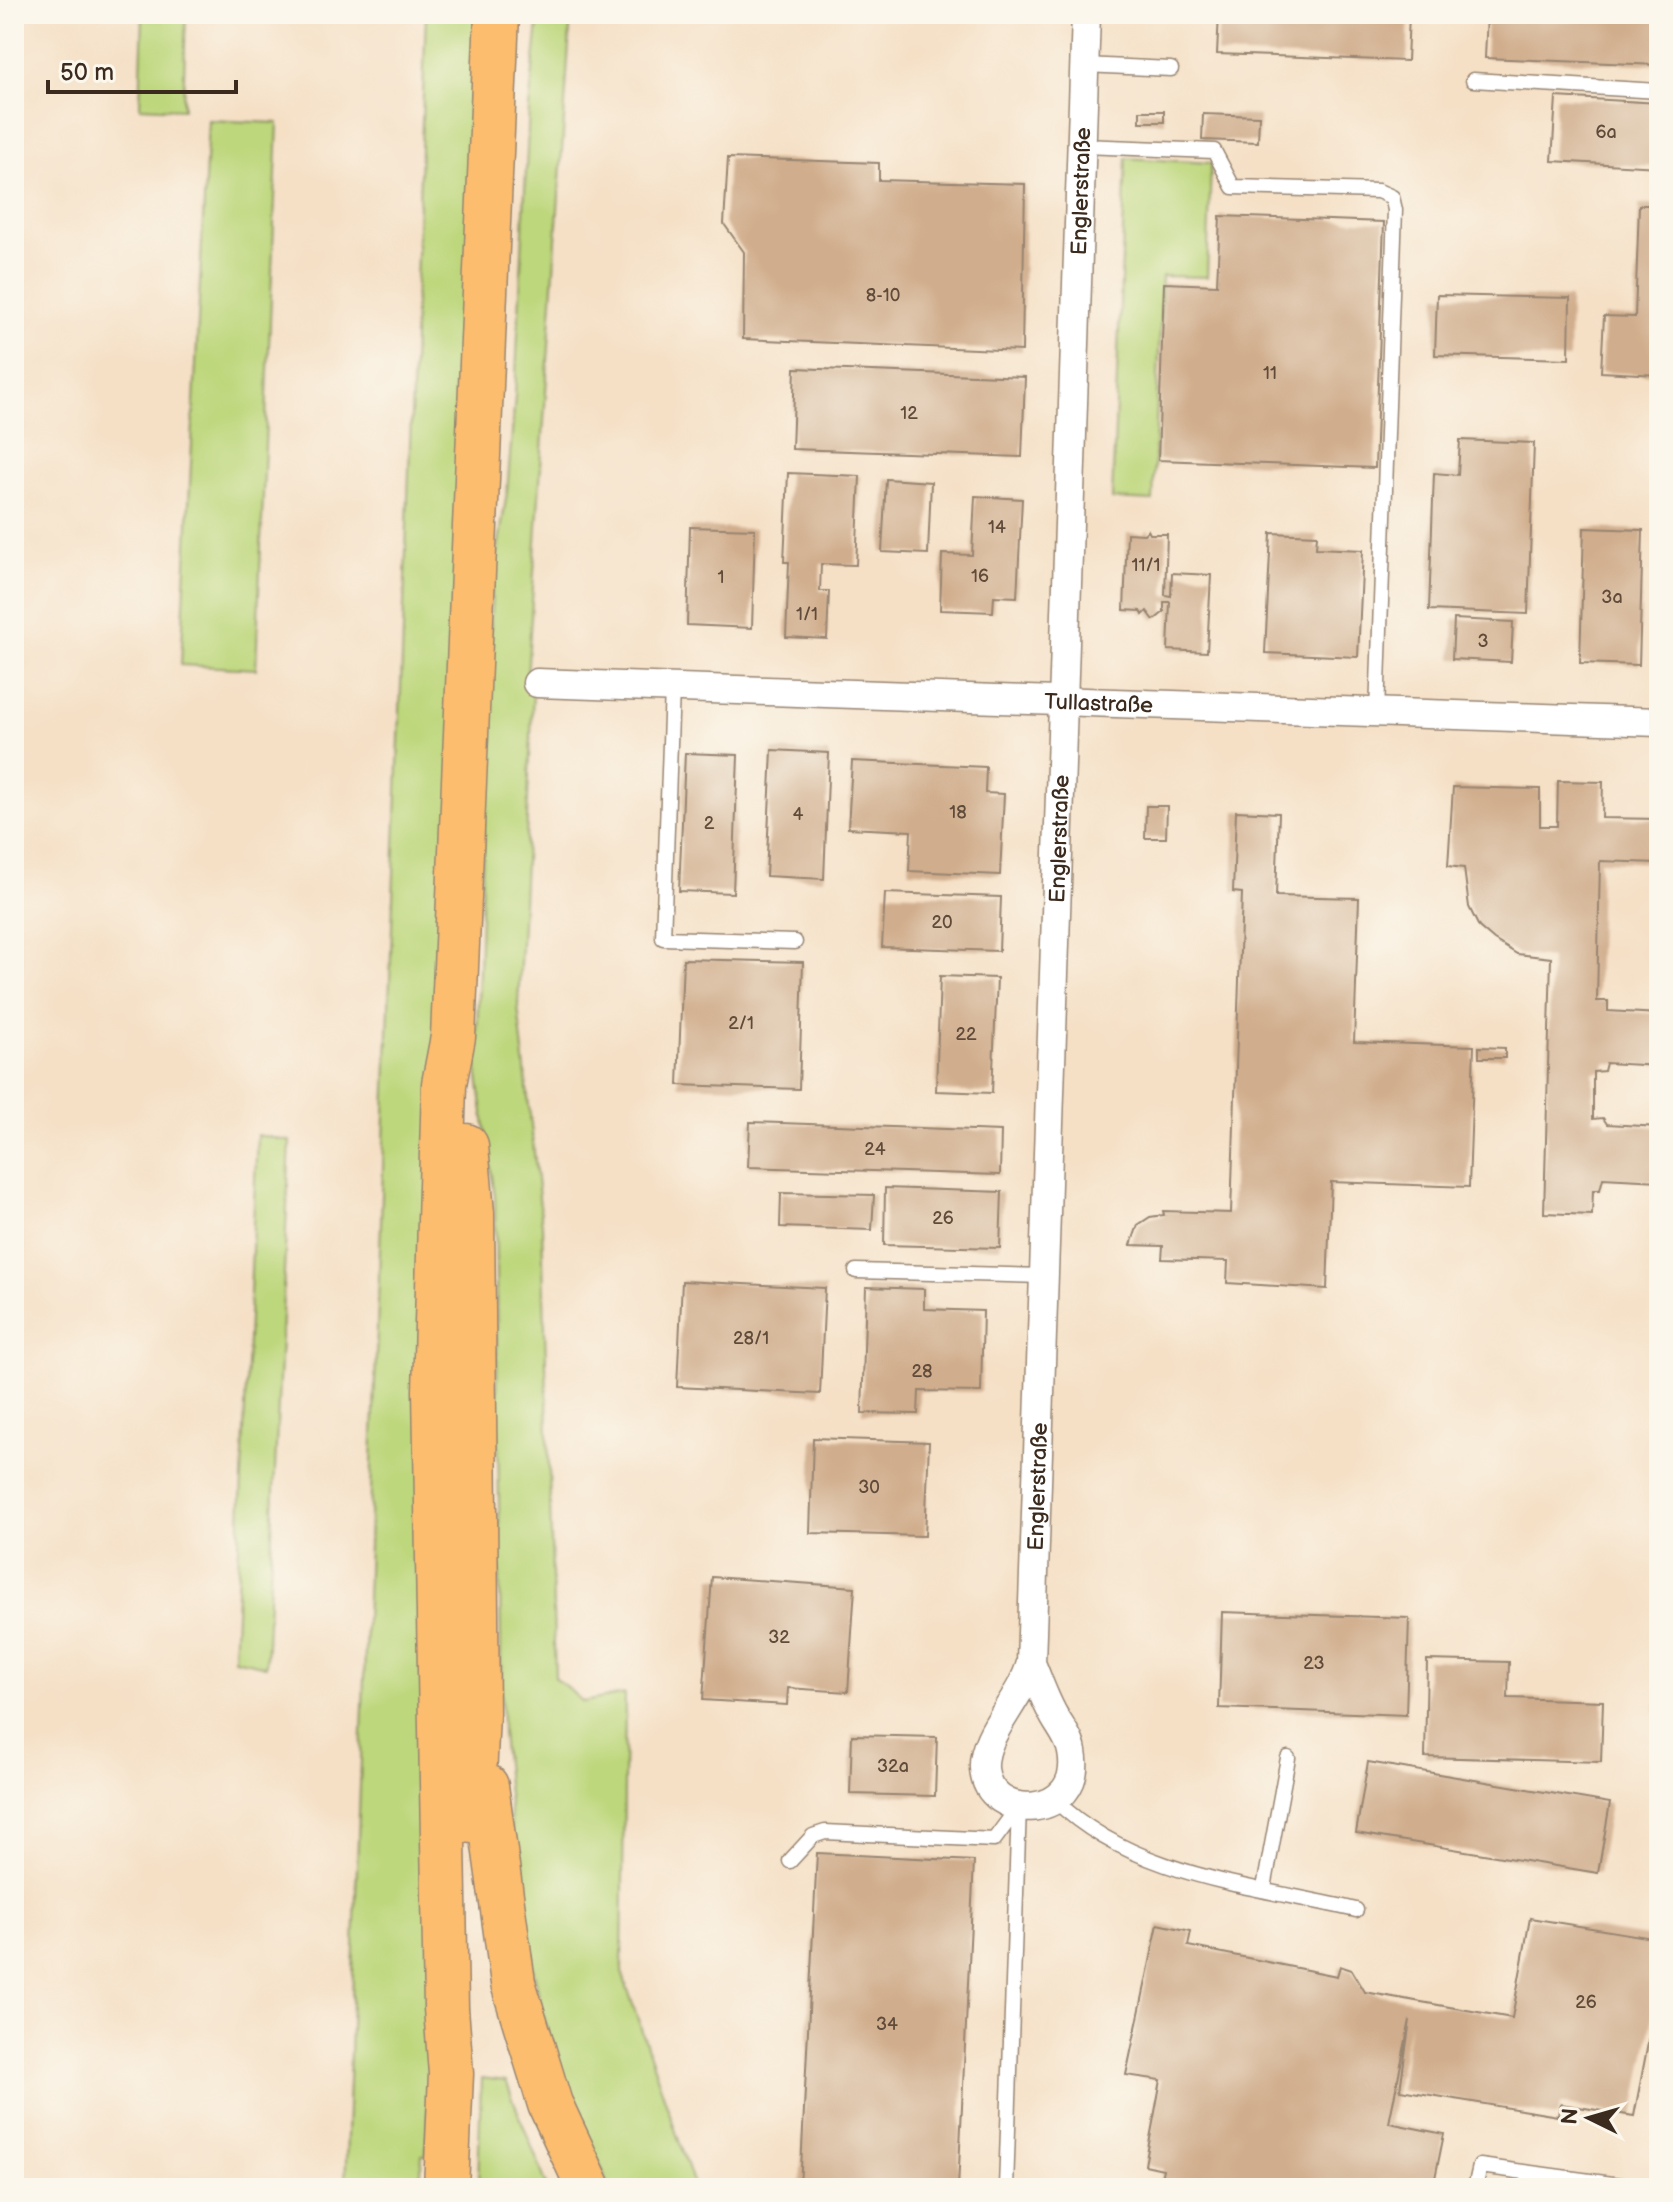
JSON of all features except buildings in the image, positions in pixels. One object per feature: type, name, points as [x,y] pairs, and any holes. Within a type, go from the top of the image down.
[{"type":"main road","points":[[451,2074],[446,2008],[435,1391],[444,1084],[453,1037],[500,22]]},
{"type":"main road","points":[[446,2184],[451,2074],[462,2008],[477,1714],[472,1213],[461,1084],[453,1037]]},
{"type":"main road","points":[[477,1714],[513,1983],[550,2104],[589,2188]]},
{"type":"street","name":"Englerstraße","points":[[1019,1806],[1002,1799],[989,1786],[984,1770],[985,1749],[1021,1691],[1031,1663],[1086,14]]},
{"type":"street","name":"Tullastraße","points":[[537,683],[1659,722]]},
{"type":"street","name":"Englerstraße","points":[[1031,1663],[1072,1751],[1073,1774],[1066,1791],[1055,1800]]},
{"type":"street","points":[[1019,1806],[1033,1807],[1055,1800]]},
{"type":"lane","points":[[1084,65],[1171,69]]},
{"type":"lane","points":[[1473,80],[1659,91]]},
{"type":"lane","points":[[1082,146],[1214,151],[1233,187],[1378,191],[1392,197],[1395,210],[1377,713]]},
{"type":"lane","points":[[672,688],[663,938],[795,942]]},
{"type":"lane","points":[[856,1271],[1043,1276]]},
{"type":"lane","points":[[1264,1888],[1288,1758]]},
{"type":"lane","points":[[1055,1800],[1077,1822],[1156,1863],[1356,1910]]},
{"type":"lane","points":[[790,1861],[813,1836],[825,1832],[994,1840],[1019,1806]]},
{"type":"lane","points":[[1006,2188],[1019,1806]]},
{"type":"lane","points":[[1475,2188],[1480,2166],[1642,2188]]},
{"type":"green space","points":[[143,14],[186,14],[183,109],[140,107]]},
{"type":"green space","points":[[426,14],[477,14],[426,2155],[422,2155],[420,2188],[345,2188]]},
{"type":"green space","points":[[539,14],[571,14],[527,677],[533,693],[518,1006],[542,1225],[555,1677],[583,1702],[625,1694],[622,1972],[695,2188],[610,2188],[552,2054],[519,1905],[502,1733],[495,1197],[476,1063],[492,587],[507,492],[515,396],[529,108]]},
{"type":"green space","points":[[208,120],[278,123],[256,669],[181,665]]},
{"type":"green space","points":[[1126,158],[1211,163],[1207,277],[1162,276],[1153,501],[1112,499]]},
{"type":"green space","points":[[257,1135],[290,1141],[266,1666],[234,1659]]},
{"type":"green space","points":[[481,2078],[506,2081],[548,2188],[478,2188]]}]
